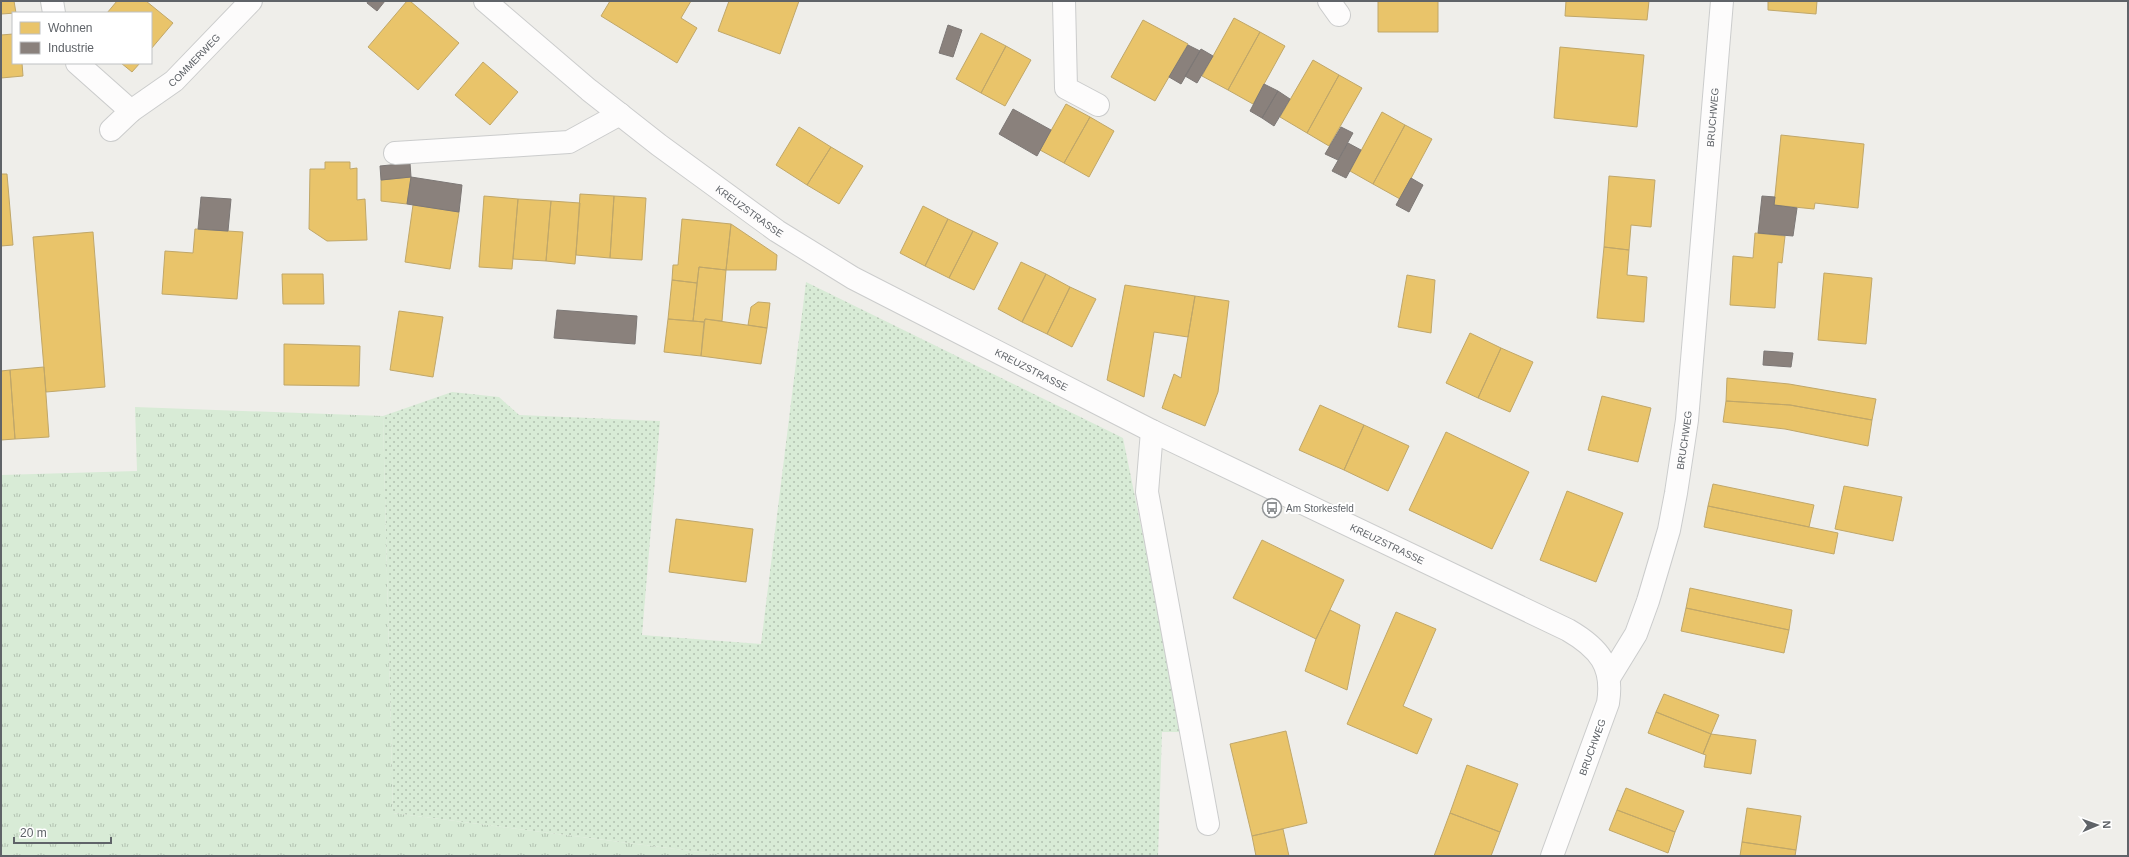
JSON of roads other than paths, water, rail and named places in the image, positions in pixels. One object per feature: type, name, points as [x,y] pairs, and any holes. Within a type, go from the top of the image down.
[{"type":"street","points":[[52,1],[54,12]]},
{"type":"street","name":"COMMERWEG","points":[[111,130],[130,111],[174,81],[251,1]]},
{"type":"street","name":"KREUZSTRASSE","points":[[486,1],[620,114],[777,231],[853,278],[1152,431],[1568,630],[1584,639],[1596,651],[1603,660],[1609,678]]},
{"type":"street","points":[[1064,1],[1066,88],[1098,105]]},
{"type":"street","name":"BRUCHWEG","points":[[1552,856],[1608,703],[1610,690],[1609,678],[1636,634],[1648,601],[1669,530],[1676,493],[1686,420],[1722,1]]},
{"type":"street","points":[[78,64],[130,111]]},
{"type":"street","points":[[395,154],[569,142],[620,114]]},
{"type":"street","points":[[1152,431],[1147,492],[1208,824]]},
{"type":"place","name":"Am Storkesfeld","points":[[1272,508]]}]
